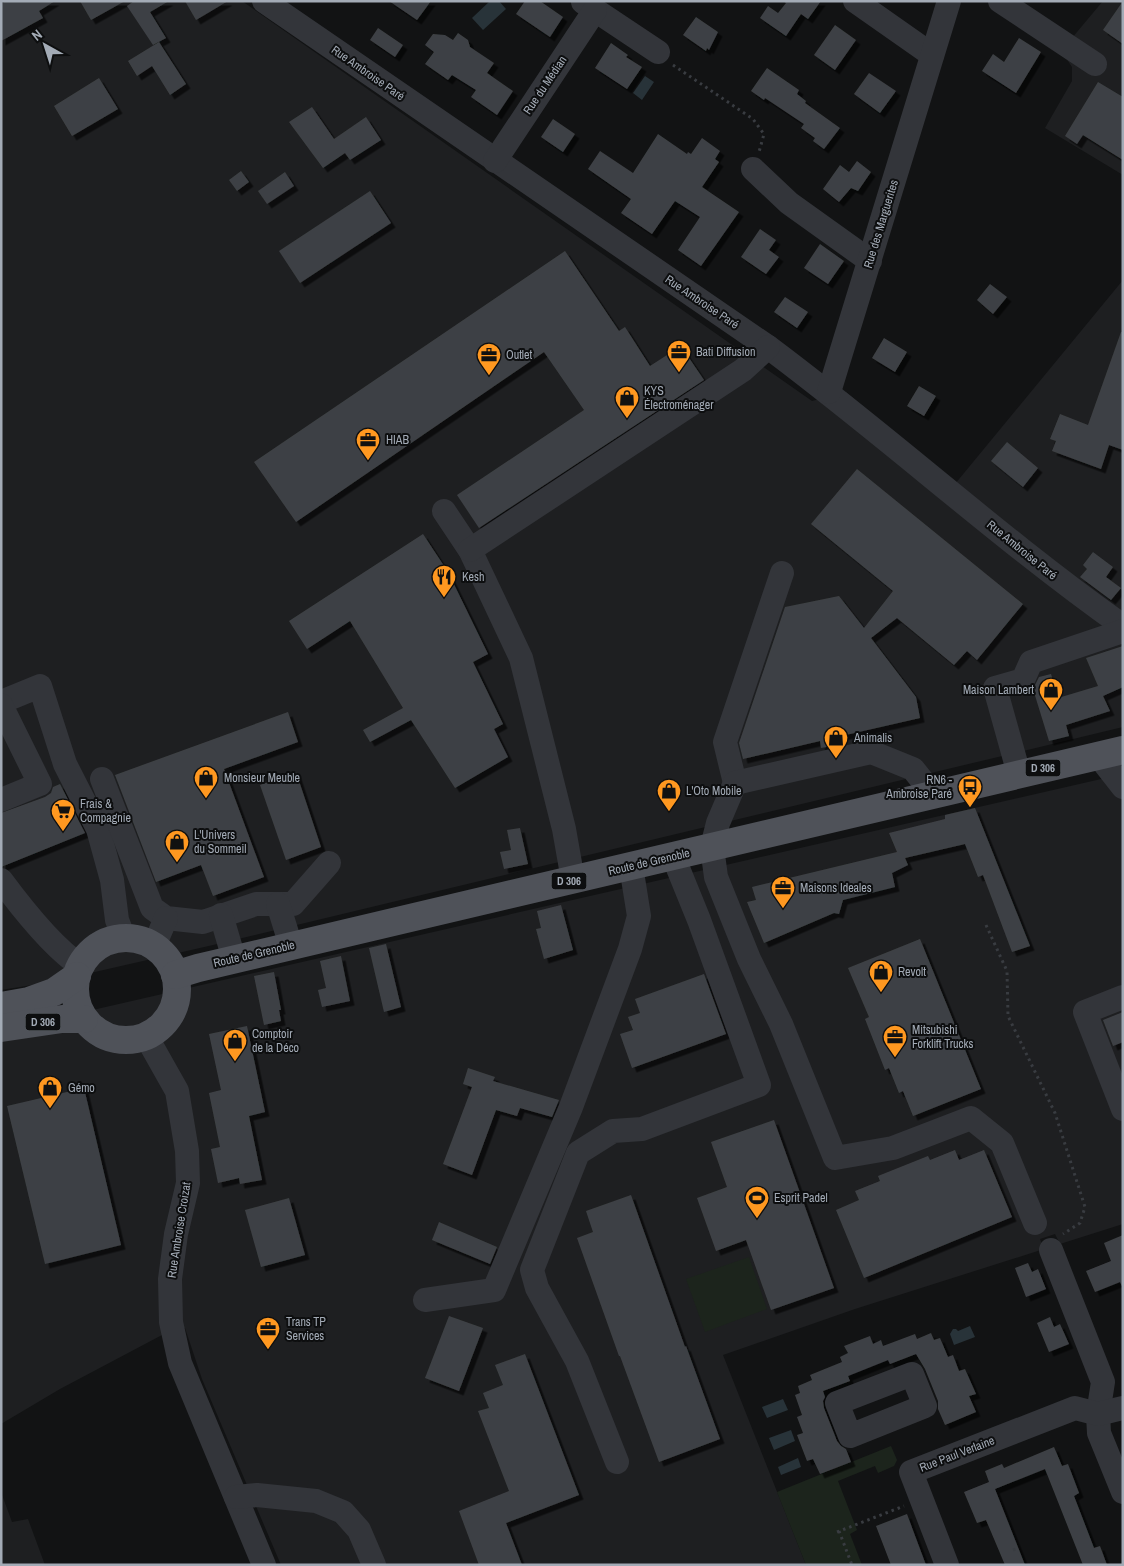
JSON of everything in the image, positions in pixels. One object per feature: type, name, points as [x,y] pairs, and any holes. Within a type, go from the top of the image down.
[{"type":"main road","name":"Route de Grenoble","points":[[175,975],[234,959],[1111,752]]},
{"type":"main road","points":[[124,938],[140,940],[154,946],[167,959],[175,975],[177,989],[175,1004],[168,1017],[158,1028],[146,1036],[128,1040],[110,1038],[94,1029],[84,1019],[77,1006],[75,991],[79,971],[88,955],[99,946],[111,940],[124,938]]},
{"type":"main road","name":"D 306","points":[[1,1006],[29,1001],[54,992],[79,971]]},
{"type":"main road","name":"D 306","points":[[1,1028],[62,1019],[84,1019]]},
{"type":"street","name":"Rue Ambroise Paré","points":[[264,1],[768,347],[829,392],[1066,586],[1123,626]]},
{"type":"street","points":[[855,1],[932,55]]},
{"type":"street","name":"Rue des Marguerites","points":[[829,392],[949,1]]},
{"type":"street","points":[[1000,1],[1094,64]]},
{"type":"street","name":"Rue du Médian","points":[[495,160],[588,6],[658,52]]},
{"type":"street","points":[[753,169],[789,203],[870,261]]},
{"type":"street","points":[[470,550],[743,370],[768,347]]},
{"type":"street","points":[[444,511],[470,550],[520,658],[564,829],[573,880]]},
{"type":"street","points":[[782,573],[725,742],[735,783],[718,823],[712,847],[716,877],[750,959],[780,1024],[835,1158],[894,1148],[972,1118],[1002,1143],[1035,1223]]},
{"type":"street","points":[[1019,774],[995,688],[1023,680],[1031,662],[1123,631]]},
{"type":"street","points":[[40,784],[1,704],[40,686],[65,764],[98,829],[112,880],[117,920],[124,938]]},
{"type":"street","points":[[735,783],[871,752],[913,769],[932,794]]},
{"type":"street","points":[[1111,752],[1123,787]]},
{"type":"street","points":[[40,784],[44,770],[65,764]]},
{"type":"street","points":[[102,779],[152,908],[166,918],[203,922],[256,904],[293,904],[329,863]]},
{"type":"street","points":[[1,800],[40,784]]},
{"type":"street","points":[[617,1462],[577,1361],[537,1288],[532,1270],[578,1153],[613,1131],[642,1129],[760,1085],[699,920],[673,856]]},
{"type":"street","points":[[425,1300],[494,1290],[571,1107],[630,949],[639,916],[631,866]]},
{"type":"street","points":[[1,880],[79,971]]},
{"type":"street","points":[[278,904],[291,946]]},
{"type":"street","points":[[221,915],[234,959]]},
{"type":"street","points":[[154,946],[166,918]]},
{"type":"street","points":[[1123,997],[1085,1012],[1123,1109]]},
{"type":"street","name":"Rue Ambroise Croizat","points":[[146,1036],[177,1091],[187,1151],[188,1182],[176,1234],[170,1279],[171,1322],[180,1363],[264,1565]]},
{"type":"street","points":[[1051,1250],[1103,1382],[1098,1414],[1099,1433],[1123,1492]]},
{"type":"street","name":"Rue Paul Verlaine","points":[[948,1565],[911,1472],[1075,1408],[1098,1414],[1123,1408]]},
{"type":"street","points":[[236,1497],[257,1496],[316,1501],[343,1512],[359,1530],[374,1565]]},
{"type":"path","points":[[658,52],[666,60],[753,119],[764,134],[753,169]]},
{"type":"path","points":[[986,925],[1008,971],[1008,1016],[1055,1113],[1085,1207],[1080,1223],[1057,1238],[1052,1244],[1051,1250]]},
{"type":"path","points":[[852,1565],[838,1532],[921,1499]]},
{"type":"path","points":[[1013,1550],[1018,1548]]},
{"type":"shaded area","points":[[1,1],[242,1],[812,401],[846,392],[955,484],[1123,280],[1123,727],[213,945],[51,982],[1,990]]},
{"type":"shaded area","points":[[490,1],[499,1],[506,9],[483,30],[472,18]]},
{"type":"shaded area","points":[[1103,1],[1123,1],[1123,175],[1045,128],[1072,81],[1072,67],[1062,52]]},
{"type":"shaded area","points":[[645,76],[654,82],[642,100],[633,93]]},
{"type":"shaded area","points":[[1123,774],[1123,1224],[1060,1244],[1055,1234],[1040,1239],[1044,1249],[855,1309],[723,1355],[806,1565],[281,1565],[202,1379],[185,1328],[162,1335],[60,1389],[1,1424],[1,1031]]},
{"type":"shaded area","points":[[749,1257],[767,1309],[705,1332],[686,1279]]},
{"type":"shaded area","points":[[970,1326],[975,1337],[954,1345],[950,1334],[953,1329],[958,1331]]},
{"type":"shaded area","points":[[783,1399],[788,1410],[767,1418],[762,1407]]},
{"type":"shaded area","points":[[791,1430],[795,1441],[774,1450],[769,1438]]},
{"type":"shaded area","points":[[891,1446],[897,1460],[894,1466],[878,1473],[875,1466],[838,1481],[857,1530],[850,1534],[862,1565],[806,1565],[777,1492]]},
{"type":"shaded area","points":[[798,1458],[801,1467],[781,1475],[778,1467]]},
{"type":"shaded area","points":[[1,1492],[12,1522],[28,1519],[45,1565],[1,1565]]},
{"type":"building","points":[[6,1],[55,1],[39,11],[43,18],[1,41],[1,4]]},
{"type":"building","points":[[80,1],[125,1],[91,20]]},
{"type":"building","points":[[134,1],[169,1],[150,12],[166,38],[153,45],[127,6]]},
{"type":"building","points":[[185,1],[228,1],[196,20]]},
{"type":"building","points":[[389,1],[431,1],[417,20]]},
{"type":"building","points":[[525,1],[540,1],[563,17],[550,37],[516,14]]},
{"type":"building","points":[[783,1],[821,1],[808,19],[801,14],[786,36],[760,18],[768,6],[778,13],[786,3]]},
{"type":"building","points":[[1123,1],[1123,44],[1103,30]]},
{"type":"building","points":[[696,17],[718,32],[709,50],[707,48],[706,51],[683,35]]},
{"type":"building","points":[[835,25],[856,40],[835,70],[814,55]]},
{"type":"building","points":[[378,28],[403,45],[395,57],[370,40]]},
{"type":"building","points":[[458,33],[468,40],[470,47],[494,63],[487,73],[513,91],[497,115],[471,97],[476,90],[452,75],[448,80],[425,64],[434,52],[425,45],[433,34],[445,35],[453,40]]},
{"type":"building","points":[[1019,38],[1041,52],[1016,93],[982,71],[993,54],[1004,62]]},
{"type":"building","points":[[159,42],[186,84],[170,95],[152,66],[137,76],[128,61]]},
{"type":"building","points":[[611,43],[628,55],[626,57],[642,67],[627,89],[595,68]]},
{"type":"building","points":[[767,68],[799,90],[797,94],[806,101],[805,103],[840,128],[824,149],[813,141],[815,138],[801,128],[804,124],[751,91]]},
{"type":"building","points":[[869,73],[896,91],[880,113],[854,94]]},
{"type":"building","points":[[99,78],[118,109],[72,136],[54,106]]},
{"type":"building","points":[[1098,82],[1123,97],[1123,160],[1083,135],[1077,144],[1065,136]]},
{"type":"building","points":[[312,107],[334,139],[366,117],[381,140],[350,160],[345,153],[323,168],[289,122]]},
{"type":"building","points":[[553,119],[575,134],[563,152],[541,137]]},
{"type":"building","points":[[658,134],[687,154],[688,152],[691,154],[702,138],[720,151],[715,159],[719,162],[702,187],[739,212],[701,266],[678,250],[700,217],[675,201],[652,234],[621,213],[631,199],[588,169],[600,151],[633,173]]},
{"type":"building","points":[[857,161],[871,172],[858,191],[851,188],[839,202],[823,189],[840,165],[849,172]]},
{"type":"building","points":[[241,171],[249,182],[237,191],[229,180]]},
{"type":"building","points":[[285,172],[294,186],[267,204],[258,191]]},
{"type":"building","points":[[370,191],[391,223],[300,283],[279,251]]},
{"type":"building","points":[[760,229],[776,240],[769,250],[779,257],[766,274],[741,257]]},
{"type":"building","points":[[820,244],[844,261],[828,284],[804,268]]},
{"type":"building","points":[[565,251],[619,331],[625,327],[650,366],[681,346],[704,380],[479,528],[457,495],[584,410],[544,352],[296,522],[254,462]]},
{"type":"building","points":[[990,284],[1007,297],[993,314],[977,300]]},
{"type":"building","points":[[785,297],[808,312],[797,328],[774,312]]},
{"type":"building","points":[[1121,332],[1123,332],[1123,450],[1109,445],[1101,469],[1052,451],[1056,441],[1050,439],[1060,414],[1088,425]]},
{"type":"building","points":[[884,338],[907,352],[895,372],[872,358]]},
{"type":"building","points":[[919,386],[936,396],[924,416],[907,406]]},
{"type":"building","points":[[1007,442],[1038,468],[1023,487],[991,461]]},
{"type":"building","points":[[857,469],[1023,604],[977,660],[967,651],[954,665],[897,618],[871,638],[916,697],[920,718],[837,737],[838,745],[821,748],[820,741],[743,759],[739,743],[785,607],[839,596],[864,628],[893,591],[811,524]]},
{"type":"building","points":[[423,534],[448,572],[488,654],[473,662],[503,724],[494,729],[508,757],[455,788],[411,720],[370,742],[363,730],[403,708],[350,621],[307,649],[289,621]]},
{"type":"building","points":[[1093,552],[1113,567],[1106,577],[1121,588],[1111,600],[1080,577],[1087,569],[1083,565]]},
{"type":"building","points":[[1123,646],[1123,687],[1103,696],[1110,711],[1066,725],[1069,736],[1049,741],[1033,689],[1039,677],[1051,674],[1058,698],[1098,686],[1086,658]]},
{"type":"building","points":[[288,712],[298,742],[224,769],[264,877],[213,896],[201,865],[156,882],[115,775]]},
{"type":"building","points":[[296,772],[321,847],[286,860],[260,785]]},
{"type":"building","points":[[60,784],[85,833],[1,867],[1,813],[45,797],[51,793],[53,787]]},
{"type":"building","points":[[975,808],[1030,946],[1012,952],[983,875],[978,877],[965,844],[905,858],[908,865],[892,873],[895,887],[843,900],[839,914],[834,913],[764,943],[747,902],[756,900],[752,887],[897,852],[889,833],[945,819],[945,815]]},
{"type":"building","points":[[520,828],[528,864],[504,869],[500,852],[511,850],[507,830]]},
{"type":"building","points":[[561,905],[573,950],[544,959],[536,929],[541,928],[537,911]]},
{"type":"building","points":[[920,939],[981,1089],[913,1116],[903,1091],[899,1093],[889,1068],[885,1070],[865,1019],[869,1017],[848,968]]},
{"type":"building","points":[[386,944],[401,1007],[384,1012],[369,948]]},
{"type":"building","points":[[341,956],[350,1001],[322,1007],[318,990],[326,988],[320,961]]},
{"type":"building","points":[[274,972],[281,1010],[279,1010],[281,1021],[264,1025],[254,976]]},
{"type":"building","points":[[704,974],[726,1034],[632,1068],[620,1034],[633,1030],[628,1017],[640,1013],[635,999]]},
{"type":"building","points":[[1123,1012],[1123,1042],[1113,1046],[1103,1020]]},
{"type":"building","name":"Comptoir de la Déco","points":[[247,1026],[265,1112],[249,1116],[262,1180],[240,1184],[239,1178],[218,1183],[211,1149],[220,1147],[209,1093],[221,1090],[209,1034]]},
{"type":"building","points":[[468,1068],[495,1077],[493,1081],[559,1100],[552,1117],[520,1108],[517,1116],[496,1110],[472,1175],[443,1164],[472,1087],[463,1084]]},
{"type":"building","points":[[84,1088],[121,1245],[45,1264],[7,1106]]},
{"type":"building","name":"Esprit Padel","points":[[774,1120],[834,1288],[771,1310],[746,1240],[716,1251],[697,1198],[727,1187],[711,1142]]},
{"type":"building","points":[[955,1150],[959,1160],[984,1150],[1012,1217],[864,1278],[836,1210],[859,1200],[855,1191],[880,1181],[878,1176],[928,1156],[930,1160]]},
{"type":"building","points":[[631,1195],[720,1439],[659,1462],[577,1238],[593,1232],[586,1211]]},
{"type":"building","points":[[289,1198],[305,1255],[261,1267],[245,1210]]},
{"type":"building","points":[[439,1222],[497,1247],[490,1264],[432,1240]]},
{"type":"building","points":[[1123,1235],[1123,1288],[1120,1282],[1095,1292],[1086,1271],[1111,1261],[1104,1243]]},
{"type":"building","points":[[1028,1263],[1032,1272],[1038,1269],[1046,1289],[1026,1297],[1015,1268]]},
{"type":"building","points":[[449,1316],[483,1328],[459,1391],[425,1378]]},
{"type":"building","points":[[1050,1317],[1054,1327],[1060,1324],[1069,1344],[1049,1352],[1037,1323]]},
{"type":"building","points":[[931,1333],[934,1340],[940,1338],[948,1357],[953,1355],[959,1371],[965,1369],[976,1394],[969,1396],[976,1412],[945,1425],[925,1369],[916,1354],[890,1364],[888,1360],[848,1376],[850,1381],[823,1391],[825,1397],[823,1401],[824,1408],[837,1441],[846,1449],[851,1462],[820,1474],[813,1459],[807,1461],[797,1435],[803,1433],[797,1417],[802,1415],[795,1395],[800,1393],[798,1386],[812,1380],[810,1375],[842,1362],[840,1357],[848,1353],[844,1346],[870,1336],[873,1344],[881,1340],[883,1346],[915,1334],[917,1339]]},
{"type":"building","points":[[525,1354],[579,1495],[506,1523],[522,1565],[479,1565],[459,1511],[509,1491],[478,1411],[489,1408],[483,1393],[503,1385],[495,1365]]},
{"type":"building","points":[[1054,1447],[1062,1466],[1068,1464],[1079,1493],[1074,1496],[1094,1548],[1100,1546],[1107,1565],[1083,1565],[1045,1469],[995,1489],[1025,1565],[1005,1565],[986,1520],[977,1523],[964,1492],[989,1482],[985,1471],[1002,1464],[1004,1468]]},
{"type":"building","points":[[907,1514],[926,1565],[891,1565],[876,1526]]},
{"type":"place","name":"Bati Diffusion","points":[[679,373]]},
{"type":"place","name":"Outlet","points":[[489,376]]},
{"type":"place","name":"KYS Électroménager","points":[[627,419]]},
{"type":"place","name":"HIAB","points":[[368,461]]},
{"type":"place","name":"Kesh","points":[[444,598]]},
{"type":"place","name":"Maison Lambert","points":[[1051,711]]},
{"type":"place","name":"Animalis","points":[[836,759]]},
{"type":"place","name":"Monsieur Meuble","points":[[206,799]]},
{"type":"place","name":"RN6 - Ambroise Paré","points":[[970,808]]},
{"type":"place","name":"L'Oto Mobile","points":[[669,812]]},
{"type":"place","name":"Frais & Compagnie","points":[[63,832]]},
{"type":"place","name":"L'Univers du Sommeil","points":[[177,863]]},
{"type":"place","name":"Maisons Ideales","points":[[783,909]]},
{"type":"place","name":"Revolt","points":[[881,993]]},
{"type":"place","name":"Mitsubishi Forklift Trucks","points":[[895,1058]]},
{"type":"place","name":"Comptoir de la Déco","points":[[235,1062]]},
{"type":"place","name":"Gémo","points":[[50,1109]]},
{"type":"place","name":"Esprit Padel","points":[[757,1219]]},
{"type":"place","name":"Trans TP Services","points":[[268,1350]]}]
